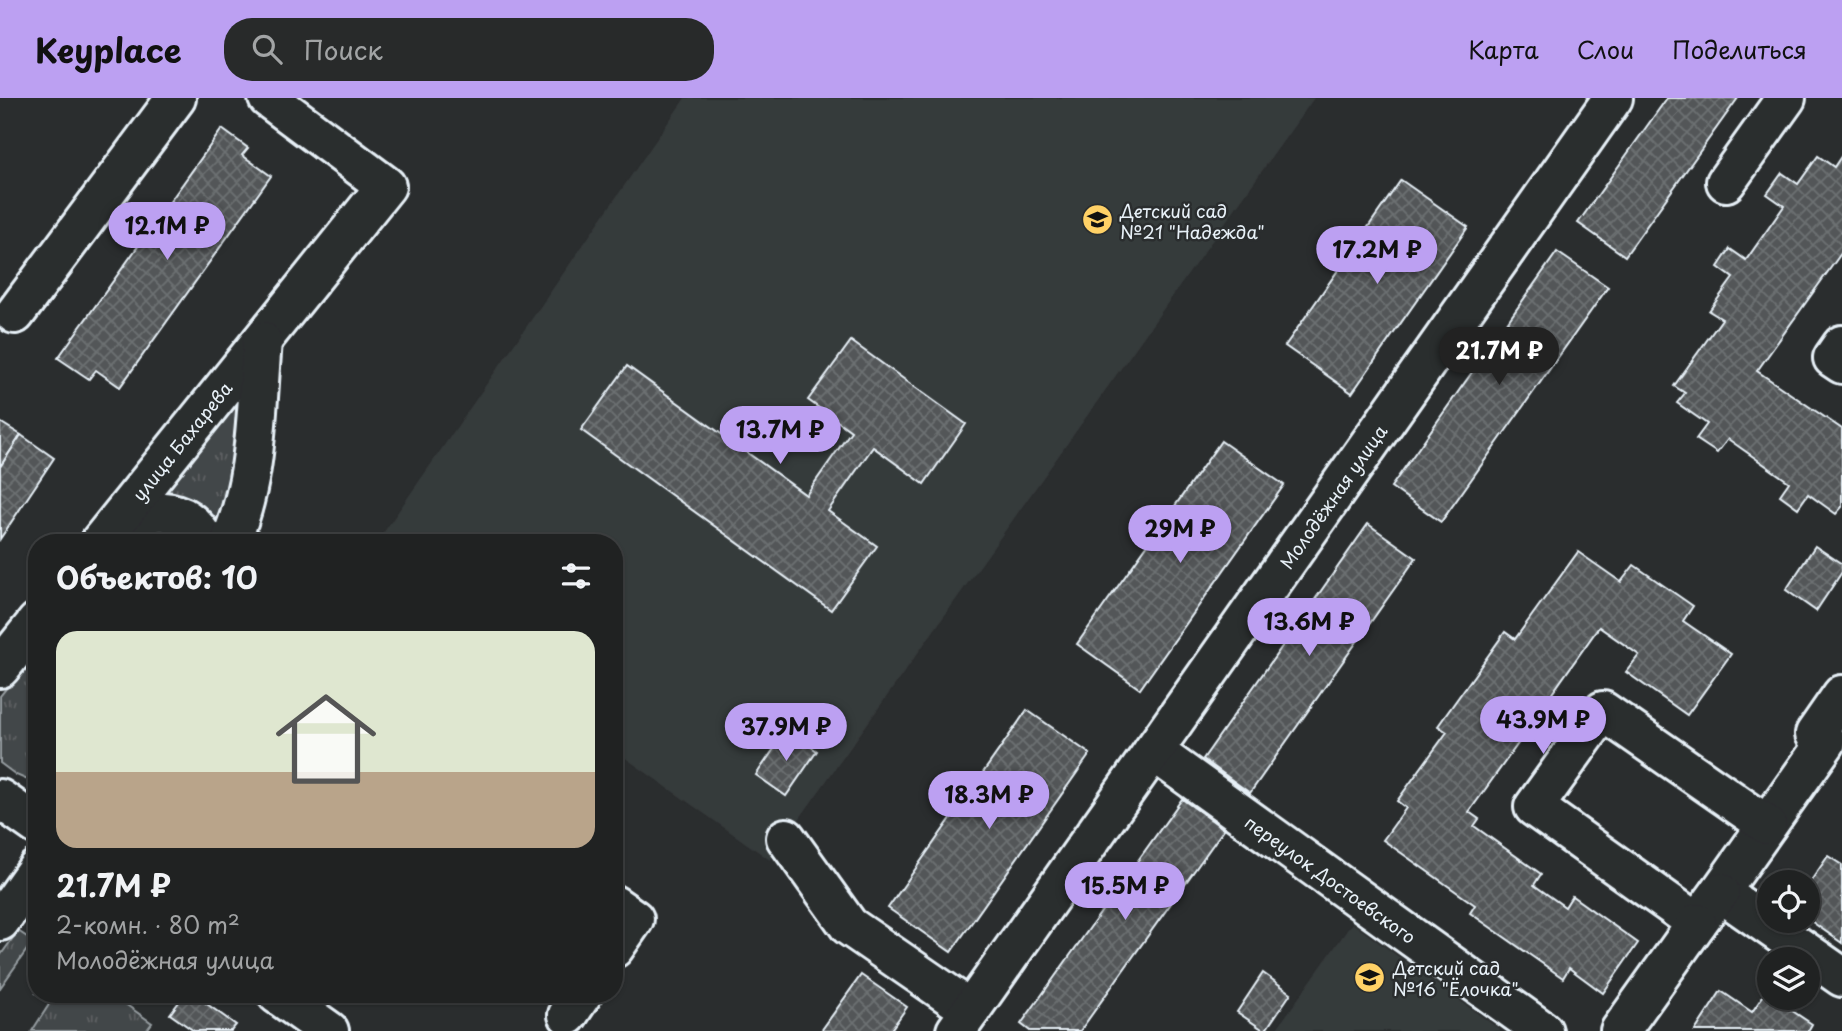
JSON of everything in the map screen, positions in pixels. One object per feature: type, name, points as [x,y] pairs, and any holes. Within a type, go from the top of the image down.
[{"type":"street","points":[[15,314],[176,98]]},
{"type":"street","name":"улица Бахарева","points":[[108,534],[386,186],[268,98]]},
{"type":"street","name":"Молодёжная улица","points":[[964,1021],[1613,98]]},
{"type":"street","points":[[1726,181],[1786,98]]},
{"type":"street","name":"улица Бахарева","points":[[234,534],[250,477],[262,341]]},
{"type":"street","points":[[1842,345],[1833,358],[1842,364]]},
{"type":"street","points":[[109,534],[141,512],[153,510],[188,522],[198,534]]},
{"type":"street","points":[[0,668],[28,633]]},
{"type":"street","points":[[1620,1031],[1767,825],[1834,747],[1815,734],[1842,695]]},
{"type":"street","points":[[1697,923],[1534,807],[1603,711],[1767,825]]},
{"type":"street","name":"переулок Достоевского","points":[[1153,751],[1543,1031]]},
{"type":"street","points":[[0,799],[28,819]]},
{"type":"street","points":[[786,838],[849,926],[964,1021]]},
{"type":"street","points":[[0,921],[28,882]]},
{"type":"street","points":[[1720,892],[1842,977]]},
{"type":"street","points":[[623,911],[634,919],[623,935]]},
{"type":"street","points":[[290,1003],[330,1031]]},
{"type":"shaded area","points":[[685,98],[1314,98],[770,860],[623,756],[623,534],[383,534]]},
{"type":"shaded area","name":"Детский сад №16 \"Ёлочка\"","points":[[1352,923],[1502,1031],[1275,1031]]},
{"type":"green space","points":[[238,394],[229,501],[217,529],[159,496]]},
{"type":"green space","points":[[28,661],[28,780],[0,763],[0,696]]},
{"type":"green space","points":[[18,931],[28,938],[28,948],[0,988],[0,956]]},
{"type":"green space","points":[[50,1003],[124,1003],[152,1023],[146,1031],[32,1031]]},
{"type":"building","points":[[1667,98],[1738,98],[1625,256],[1578,223]]},
{"type":"building","points":[[222,129],[248,148],[242,155],[271,176],[120,387],[96,370],[89,379],[58,358]]},
{"type":"building","points":[[1842,155],[1842,252],[1757,371],[1842,429],[1842,507],[1836,514],[1808,494],[1798,508],[1780,495],[1789,482],[1728,439],[1717,453],[1696,439],[1707,424],[1677,403],[1685,393],[1674,386],[1722,319],[1709,311],[1733,278],[1718,267],[1730,249],[1746,260],[1784,206],[1767,194],[1782,173],[1798,184],[1818,156],[1834,167]]},
{"type":"building","points":[[1401,180],[1468,227],[1352,393],[1285,346]]},
{"type":"building","points":[[1557,252],[1608,287],[1441,522],[1391,487]]},
{"type":"building","points":[[851,341],[966,424],[924,484],[873,447],[828,511],[877,546],[831,610],[581,430],[627,366],[806,495],[851,431],[808,400]]},
{"type":"building","points":[[0,422],[21,435],[0,467]]},
{"type":"building","points":[[21,435],[54,458],[0,539],[0,467]]},
{"type":"building","points":[[1221,441],[1284,485],[1140,689],[1077,644]]},
{"type":"building","points":[[1368,524],[1416,558],[1250,793],[1203,759]]},
{"type":"building","points":[[1815,546],[1842,564],[1842,572],[1816,611],[1786,590]]},
{"type":"building","points":[[1578,552],[1621,582],[1634,565],[1693,606],[1683,621],[1731,654],[1687,715],[1626,672],[1639,655],[1599,627],[1543,706],[1535,700],[1513,731],[1522,738],[1469,812],[1479,819],[1474,826],[1541,874],[1534,885],[1565,907],[1572,896],[1638,943],[1603,993],[1569,968],[1563,978],[1470,913],[1475,905],[1383,840],[1406,808],[1397,801],[1447,732],[1438,726],[1505,632],[1515,639]]},
{"type":"building","points":[[1027,710],[1090,754],[951,952],[888,908]]},
{"type":"building","points":[[787,730],[817,751],[786,796],[756,775]]},
{"type":"building","points":[[1182,799],[1224,829],[1080,1031],[1030,1031],[1021,1024]]},
{"type":"building","points":[[1828,856],[1842,865],[1842,943],[1820,927],[1818,870]]},
{"type":"building","points":[[1263,973],[1291,993],[1265,1031],[1237,1012]]},
{"type":"building","points":[[861,975],[907,1007],[890,1031],[821,1031]]},
{"type":"building","points":[[1721,991],[1752,1012],[1757,1005],[1757,1010],[1791,1010],[1812,1024],[1808,1031],[1695,1031]]},
{"type":"building","points":[[178,1003],[205,1003],[236,1025],[231,1031],[194,1031],[170,1014]]},
{"type":"place","name":"Детский сад №21 \"Надежда\"","points":[[1097,220]]},
{"type":"place","name":"Детский сад №16 \"Ёлочка\"","points":[[1370,977]]}]
